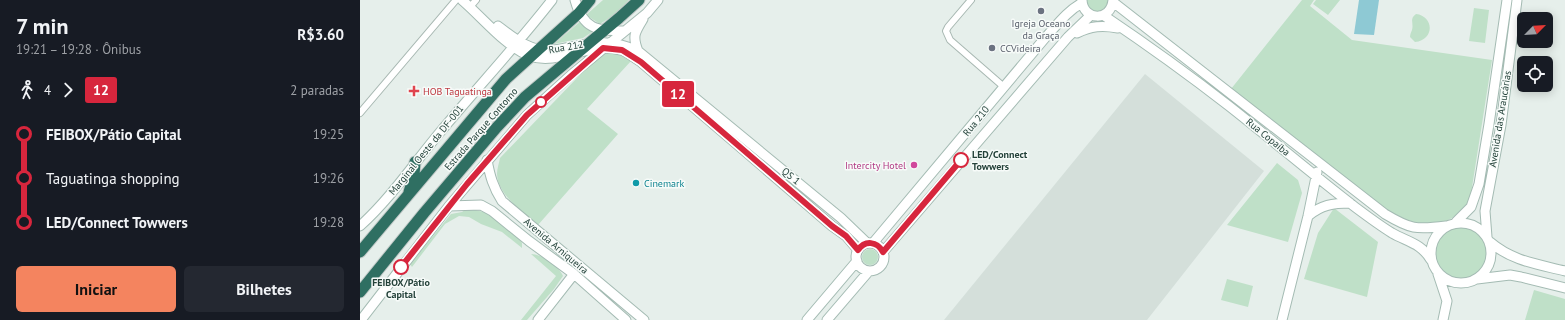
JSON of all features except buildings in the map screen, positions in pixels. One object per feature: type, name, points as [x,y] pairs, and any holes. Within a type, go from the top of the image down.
[{"type":"highway","name":"Estrada Parque Contorno","points":[[360,252],[506,79],[579,13],[590,0]]},
{"type":"highway","name":"Estrada Parque Contorno","points":[[360,292],[424,213],[525,96],[639,0]]},
{"type":"highway","points":[[408,196],[416,162]]},
{"type":"main road","name":"Rua 212","points":[[462,0],[473,4],[516,45],[534,53],[552,58],[620,44],[638,51]]},
{"type":"main road","name":"Marginal Oeste da DF-001","points":[[360,226],[382,206],[468,98],[516,45],[552,0]]},
{"type":"main road","points":[[575,0],[579,13],[592,26],[604,31],[624,31]]},
{"type":"main road","points":[[638,51],[634,42],[635,34],[647,13],[658,0]]},
{"type":"main road","name":"Avenida das Araucárias","points":[[1456,222],[1471,207],[1475,198],[1490,124],[1507,0]]},
{"type":"main road","name":"Avenida das Araucárias","points":[[1489,240],[1485,211],[1501,125],[1517,0]]},
{"type":"main road","points":[[1082,2],[1087,12],[1091,15],[1103,16],[1110,10],[1115,1]]},
{"type":"main road","name":"Rua Copaíba","points":[[1115,1],[1211,79],[1385,214],[1400,223],[1414,228],[1446,226]]},
{"type":"main road","name":"Rua 210","points":[[870,243],[1065,16],[1082,2]]},
{"type":"main road","points":[[361,320],[449,206],[527,115],[647,13]]},
{"type":"main road","name":"Rua 210","points":[[883,252],[1068,37],[1091,15]]},
{"type":"main road","name":"Rua Copaíba","points":[[1103,16],[1150,46],[1203,86],[1350,203],[1394,234],[1416,244],[1426,251],[1431,260]]},
{"type":"main road","points":[[1068,37],[1092,26],[1100,25],[1122,28]]},
{"type":"main road","name":"Rua 212","points":[[534,53],[588,43],[603,42],[607,46],[622,50],[641,62],[832,226],[846,236],[858,250]]},
{"type":"main road","name":"QS 1","points":[[638,51],[870,243]]},
{"type":"main road","points":[[1490,124],[1501,125]]},
{"type":"main road","name":"Avenida Arniqueira","points":[[487,160],[491,182],[502,201],[644,320]]},
{"type":"main road","points":[[1282,320],[1308,216],[1318,163]]},
{"type":"main road","points":[[1308,216],[1324,206],[1333,203],[1350,203]]},
{"type":"main road","name":"Avenida Arniqueira","points":[[449,206],[481,205],[492,211],[574,274],[626,320]]},
{"type":"main road","points":[[1443,320],[1447,301],[1438,273],[1431,260],[1432,244],[1435,237],[1446,226],[1456,222],[1465,222],[1482,230],[1489,240],[1501,252],[1517,259],[1565,272]]},
{"type":"main road","points":[[525,237],[533,227]]},
{"type":"main road","points":[[1477,279],[1485,272],[1490,263],[1492,252],[1489,240]]},
{"type":"main road","points":[[827,320],[869,271],[881,265],[883,261],[883,252],[881,248],[870,243],[863,244],[858,250],[857,261],[861,268],[869,271]]},
{"type":"main road","points":[[807,320],[857,261]]},
{"type":"main road","points":[[1438,273],[1446,280],[1456,283],[1467,283],[1477,279],[1510,275],[1565,288]]},
{"type":"main road","points":[[538,320],[574,274]]},
{"type":"street","points":[[360,113],[456,0]]},
{"type":"street","points":[[971,0],[946,31],[950,40],[1004,87]]},
{"type":"shaded area","points":[[1145,74],[1264,171],[1147,320],[944,320]]},
{"type":"green space","points":[[603,0],[629,0],[617,13],[600,24],[586,15]]},
{"type":"green space","points":[[1086,0],[1108,0],[1107,6],[1101,12],[1094,12]]},
{"type":"green space","points":[[1302,0],[1314,0],[1310,6],[1352,40],[1492,60],[1470,200],[1461,211],[1451,219],[1441,223],[1419,223],[1396,216],[1384,210],[1231,89]]},
{"type":"green space","points":[[1316,0],[1340,0],[1328,15],[1313,4]]},
{"type":"green space","points":[[1474,8],[1489,10],[1485,43],[1469,41]]},
{"type":"green space","points":[[1416,14],[1426,19],[1430,28],[1426,37],[1415,42],[1410,37],[1412,19]]},
{"type":"green space","points":[[582,20],[595,30],[583,38],[554,44]]},
{"type":"green space","points":[[611,51],[631,61],[587,109],[618,134],[538,225],[513,203],[498,182],[497,174],[500,158],[599,55]]},
{"type":"green space","points":[[1277,163],[1298,180],[1302,193],[1288,242],[1227,225]]},
{"type":"green space","points":[[468,208],[491,214],[519,237],[522,243],[522,248],[502,232],[481,224],[469,217],[459,216],[445,224],[412,267],[410,264],[451,214],[462,212]]},
{"type":"green space","points":[[1334,208],[1378,242],[1367,297],[1304,279],[1318,233]]},
{"type":"green space","points":[[1461,225],[1472,227],[1481,233],[1487,242],[1489,253],[1487,264],[1481,273],[1472,279],[1461,281],[1450,279],[1441,273],[1435,264],[1433,253],[1435,242],[1441,233],[1450,227]]},
{"type":"green space","points":[[870,249],[876,251],[878,257],[876,263],[870,265],[864,263],[862,257],[864,251]]},
{"type":"green space","points":[[531,254],[540,256],[550,261],[558,268],[563,276],[554,289],[527,320],[521,320],[556,276]]},
{"type":"green space","points":[[1227,279],[1253,286],[1248,307],[1221,300]]},
{"type":"green space","points":[[1534,290],[1565,299],[1565,320],[1525,320]]},
{"type":"water","points":[[1359,0],[1379,0],[1374,35],[1354,34]]},
{"type":"bus line","name":"12","points":[[401,267],[467,184],[527,115],[603,48],[622,50],[641,62],[832,226],[846,236],[858,250],[863,244],[873,243],[881,248],[883,252],[961,160]]},
{"type":"place","name":"Igreja Oceano da Graça","points":[[1041,11]]},
{"type":"place","name":"CCVideira","points":[[992,48]]},
{"type":"place","name":"HOB Taguatinga","points":[[414,91]]},
{"type":"place","name":"LED/Connect Towwers","points":[[961,160]]},
{"type":"place","name":"Intercity Hotel","points":[[914,165]]},
{"type":"place","name":"Cinemark","points":[[636,183]]},
{"type":"place","name":"FEIBOX/Pátio Capital","points":[[401,267]]}]
